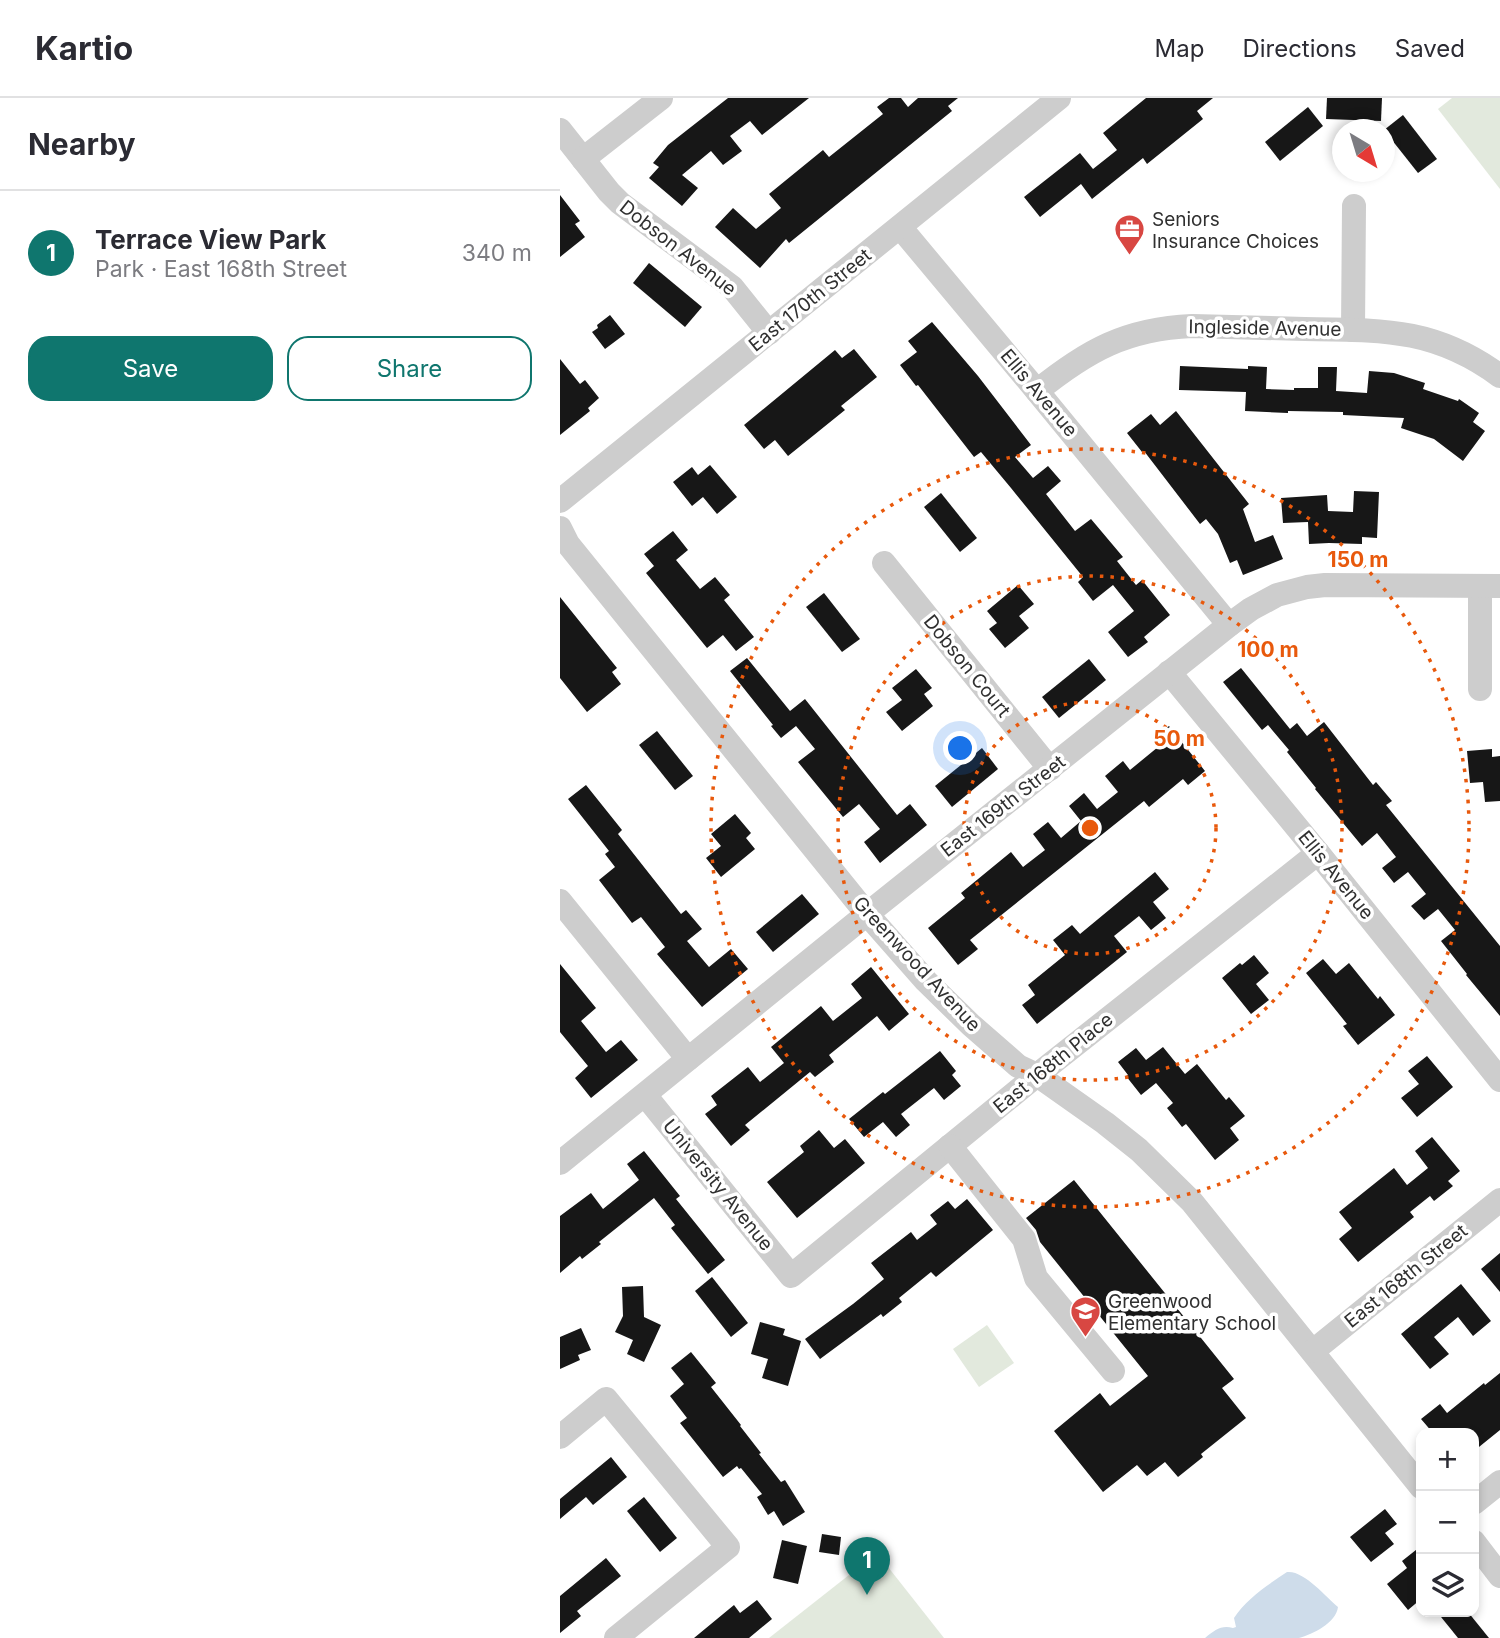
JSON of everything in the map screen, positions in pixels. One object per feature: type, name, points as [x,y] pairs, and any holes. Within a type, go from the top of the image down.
[{"type":"street","points":[[583,159],[661,98]]},
{"type":"street","name":"East 170th Street","points":[[560,501],[1059,98]]},
{"type":"street","name":"Dobson Avenue","points":[[560,130],[620,203],[732,286],[769,333]]},
{"type":"street","points":[[1353,330],[1354,206]]},
{"type":"street","name":"Ellis Avenue","points":[[900,227],[1229,625]]},
{"type":"street","name":"Ingleside Avenue","points":[[1037,391],[1089,353],[1135,333],[1192,326],[1399,333],[1430,340],[1465,354],[1500,376]]},
{"type":"street","name":"Greenwood Avenue","points":[[560,528],[576,555],[867,914],[926,981],[1018,1066],[1037,1074],[1105,1123],[1139,1150],[1192,1202],[1416,1482]]},
{"type":"street","name":"Dobson Court","points":[[884,563],[1050,769]]},
{"type":"street","name":"East 169th Street","points":[[560,1163],[867,914],[1251,609],[1277,596],[1307,587],[1345,584],[1490,586]]},
{"type":"street","points":[[1480,689],[1490,586]]},
{"type":"street","name":"Ellis Avenue","points":[[1169,672],[1500,1080]]},
{"type":"street","name":"East 168th Place","points":[[791,1276],[1037,1074],[1318,853]]},
{"type":"street","points":[[560,901],[688,1059]]},
{"type":"street","name":"University Avenue","points":[[645,1095],[791,1276]]},
{"type":"street","points":[[950,1146],[1024,1238],[1036,1278],[1113,1371]]},
{"type":"street","name":"East 168th Street","points":[[1313,1351],[1500,1200]]},
{"type":"street","points":[[560,1437],[606,1399],[728,1547],[616,1638]]},
{"type":"street","points":[[1479,1499],[1500,1482]]},
{"type":"street","points":[[1479,1549],[1500,1576]]},
{"type":"shaded area","points":[[1452,98],[1500,98],[1500,189],[1438,109]]},
{"type":"shaded area","points":[[987,1325],[1014,1363],[979,1387],[953,1349]]},
{"type":"shaded area","points":[[877,1553],[944,1638],[769,1638]]},
{"type":"water","points":[[1287,1572],[1300,1575],[1338,1607],[1328,1623],[1299,1638],[1205,1638],[1218,1629],[1236,1627],[1234,1618],[1245,1604]]},
{"type":"building","points":[[728,98],[809,98],[762,135],[750,121],[730,136],[742,151],[723,165],[711,151],[682,175],[698,188],[682,206],[649,178],[659,167],[653,163],[668,145]]},
{"type":"building","points":[[889,98],[901,98],[908,107],[918,98],[958,98],[948,106],[952,111],[789,243],[786,239],[760,268],[715,227],[733,208],[756,229],[781,208],[769,194],[823,150],[829,157],[883,114],[877,107]]},
{"type":"building","points":[[1146,98],[1213,98],[1197,111],[1203,119],[1147,164],[1143,158],[1092,199],[1081,184],[1040,217],[1024,197],[1080,153],[1093,169],[1117,150],[1103,133]]},
{"type":"building","points":[[1327,98],[1382,98],[1381,119],[1326,119]]},
{"type":"building","points":[[1308,107],[1323,126],[1280,161],[1265,142]]},
{"type":"building","points":[[1403,115],[1437,159],[1418,173],[1395,144],[1395,121]]},
{"type":"building","points":[[560,195],[580,221],[575,224],[585,237],[560,257]]},
{"type":"building","points":[[649,263],[702,307],[685,327],[633,283]]},
{"type":"building","points":[[610,315],[625,334],[605,349],[592,332]]},
{"type":"building","points":[[932,322],[1031,445],[1015,457],[1033,478],[1048,466],[1061,481],[1046,494],[1075,531],[1091,519],[1123,557],[1117,561],[1136,585],[1142,580],[1170,615],[1144,637],[1148,642],[1128,657],[1108,632],[1134,611],[1113,585],[1093,601],[1078,582],[1083,577],[1011,488],[981,452],[974,457],[900,365],[917,352],[908,341]]},
{"type":"building","points":[[854,349],[877,377],[841,406],[845,410],[788,456],[775,440],[764,449],[744,425],[835,350],[842,358]]},
{"type":"building","points":[[560,359],[580,384],[585,380],[599,398],[588,408],[590,411],[560,435]]},
{"type":"building","points":[[1180,366],[1248,369],[1248,366],[1267,367],[1266,389],[1294,390],[1318,388],[1318,367],[1337,367],[1336,391],[1367,393],[1369,371],[1394,373],[1425,383],[1423,389],[1458,401],[1459,399],[1479,413],[1473,422],[1485,431],[1463,461],[1434,439],[1401,428],[1404,418],[1343,415],[1343,412],[1245,411],[1246,392],[1179,390]]},
{"type":"building","points":[[1176,411],[1249,504],[1243,509],[1255,542],[1273,535],[1283,559],[1243,575],[1237,560],[1230,563],[1218,534],[1206,519],[1200,524],[1127,433],[1151,414],[1160,425]]},
{"type":"building","points":[[710,465],[737,497],[717,514],[703,497],[692,506],[673,482],[692,467],[698,475]]},
{"type":"building","points":[[1354,491],[1379,492],[1377,538],[1362,537],[1362,544],[1309,544],[1308,522],[1283,523],[1281,498],[1327,495],[1328,511],[1353,512]]},
{"type":"building","points":[[941,493],[977,538],[960,552],[924,507]]},
{"type":"building","points":[[673,531],[688,550],[676,560],[700,589],[715,577],[730,595],[724,600],[754,637],[736,651],[723,635],[707,648],[646,573],[654,566],[644,554]]},
{"type":"building","points":[[1018,585],[1034,604],[1019,616],[1029,628],[1005,648],[989,629],[997,623],[987,611]]},
{"type":"building","points":[[824,593],[860,639],[842,652],[806,607]]},
{"type":"building","points":[[560,597],[617,668],[612,672],[621,684],[587,712],[560,678]]},
{"type":"building","points":[[747,658],[790,711],[805,699],[897,815],[910,804],[927,825],[880,863],[864,842],[880,829],[859,804],[843,817],[798,762],[815,749],[796,726],[781,738],[730,671]]},
{"type":"building","points":[[1089,659],[1106,680],[1059,718],[1042,697]]},
{"type":"building","points":[[1241,668],[1290,729],[1297,723],[1307,736],[1324,722],[1373,785],[1376,782],[1392,801],[1386,805],[1500,946],[1500,1016],[1441,941],[1455,930],[1438,909],[1424,920],[1411,906],[1426,894],[1408,872],[1394,883],[1382,868],[1396,857],[1377,833],[1362,846],[1315,789],[1287,752],[1289,750],[1268,725],[1262,730],[1223,682]]},
{"type":"building","points":[[916,669],[932,688],[924,694],[933,706],[902,731],[886,712],[902,700],[892,688]]},
{"type":"building","points":[[1169,726],[1205,771],[1188,785],[1183,779],[1149,807],[1144,801],[970,940],[978,949],[958,965],[928,928],[965,898],[961,893],[1011,852],[1023,867],[1045,850],[1033,834],[1048,822],[1061,838],[1081,821],[1069,806],[1084,793],[1097,809],[1118,792],[1105,776],[1123,761],[1130,770],[1158,747],[1152,739]]},
{"type":"building","points":[[657,731],[693,776],[675,790],[639,745]]},
{"type":"building","points":[[982,748],[998,769],[952,807],[935,786]]},
{"type":"building","points":[[1492,749],[1492,757],[1500,756],[1500,801],[1485,802],[1483,782],[1470,783],[1467,751]]},
{"type":"building","points":[[586,785],[622,830],[618,834],[681,914],[686,910],[702,929],[687,941],[709,967],[731,949],[748,969],[702,1007],[657,954],[665,947],[641,917],[632,923],[599,880],[615,867],[605,854],[609,851],[568,799]]},
{"type":"building","points":[[735,814],[751,833],[746,838],[755,849],[721,877],[706,858],[721,846],[711,834]]},
{"type":"building","points":[[1155,872],[1169,889],[1153,902],[1166,918],[1151,930],[1139,916],[1114,936],[1127,952],[1037,1024],[1022,1005],[1035,995],[1028,985],[1065,955],[1053,940],[1072,925],[1080,934]]},
{"type":"building","points":[[802,894],[819,914],[773,952],[756,932]]},
{"type":"building","points":[[1254,955],[1269,973],[1256,984],[1269,1000],[1251,1014],[1222,978]]},
{"type":"building","points":[[1323,959],[1336,974],[1349,963],[1378,999],[1380,996],[1395,1015],[1358,1045],[1343,1026],[1347,1024],[1306,973]]},
{"type":"building","points":[[560,964],[596,1008],[581,1021],[606,1052],[621,1040],[638,1060],[591,1098],[575,1078],[588,1066],[560,1032]]},
{"type":"building","points":[[871,967],[909,1014],[889,1031],[877,1016],[829,1055],[834,1062],[815,1077],[810,1072],[745,1125],[750,1130],[731,1146],[705,1114],[717,1105],[711,1096],[748,1067],[760,1082],[784,1063],[771,1047],[821,1006],[833,1021],[862,998],[851,984]]},
{"type":"building","points":[[1163,1047],[1185,1074],[1197,1064],[1226,1100],[1229,1097],[1245,1116],[1230,1128],[1239,1140],[1215,1160],[1186,1124],[1182,1127],[1167,1108],[1173,1103],[1156,1083],[1141,1095],[1118,1062],[1136,1048],[1146,1060]]},
{"type":"building","points":[[940,1051],[956,1071],[952,1075],[961,1086],[944,1100],[934,1088],[901,1114],[910,1125],[896,1137],[883,1122],[864,1137],[849,1119]]},
{"type":"building","points":[[1427,1056],[1453,1087],[1417,1117],[1401,1098],[1419,1084],[1408,1071]]},
{"type":"building","points":[[819,1130],[834,1148],[845,1139],[865,1163],[797,1218],[767,1182],[804,1152],[800,1146]]},
{"type":"building","points":[[1432,1137],[1460,1171],[1448,1181],[1453,1186],[1434,1201],[1430,1196],[1410,1212],[1414,1217],[1358,1262],[1339,1239],[1352,1228],[1339,1212],[1394,1168],[1407,1185],[1428,1168],[1415,1151]]},
{"type":"building","points":[[644,1151],[680,1196],[676,1199],[725,1260],[708,1274],[671,1228],[675,1225],[654,1198],[599,1242],[601,1244],[582,1259],[580,1256],[560,1273],[560,1216],[591,1193],[603,1209],[639,1180],[627,1164]]},
{"type":"building","points":[[1074,1180],[1234,1379],[1222,1388],[1246,1418],[1201,1454],[1203,1457],[1178,1477],[1165,1462],[1147,1476],[1137,1465],[1103,1492],[1054,1431],[1100,1393],[1110,1406],[1148,1376],[1040,1242],[1036,1230],[1026,1218]]},
{"type":"building","points":[[967,1199],[993,1230],[936,1277],[931,1272],[899,1298],[902,1302],[883,1317],[881,1314],[820,1359],[805,1339],[884,1279],[871,1263],[911,1232],[917,1240],[937,1224],[930,1215],[948,1201],[955,1209]]},
{"type":"building","points":[[1500,1253],[1500,1292],[1481,1269]]},
{"type":"building","points":[[712,1277],[748,1323],[731,1337],[695,1291]]},
{"type":"building","points":[[1461,1284],[1491,1321],[1473,1336],[1458,1317],[1434,1337],[1449,1354],[1430,1369],[1401,1334]]},
{"type":"building","points":[[643,1286],[644,1317],[661,1325],[644,1362],[627,1354],[633,1340],[615,1332],[623,1316],[622,1287]]},
{"type":"building","points":[[760,1322],[785,1329],[783,1335],[801,1341],[788,1386],[762,1378],[768,1359],[751,1354]]},
{"type":"building","points":[[581,1328],[591,1350],[578,1355],[580,1360],[560,1369],[560,1337]]},
{"type":"building","points":[[691,1352],[716,1383],[711,1387],[781,1482],[785,1480],[805,1512],[783,1526],[774,1511],[768,1515],[757,1497],[762,1494],[741,1468],[737,1466],[723,1477],[680,1423],[687,1418],[670,1396],[684,1384],[671,1368]]},
{"type":"building","points":[[1500,1373],[1500,1430],[1479,1447],[1479,1428],[1429,1428],[1421,1419],[1440,1404],[1447,1413],[1484,1383],[1485,1385]]},
{"type":"building","points":[[611,1457],[627,1477],[593,1505],[586,1497],[560,1519],[560,1499]]},
{"type":"building","points":[[644,1497],[677,1538],[660,1552],[627,1511]]},
{"type":"building","points":[[1385,1509],[1397,1524],[1385,1533],[1394,1544],[1371,1562],[1350,1537]]},
{"type":"building","points":[[822,1534],[841,1537],[839,1555],[819,1552]]},
{"type":"building","points":[[782,1540],[807,1546],[798,1584],[773,1578]]},
{"type":"building","points":[[1416,1550],[1416,1603],[1408,1610],[1387,1584],[1407,1568],[1402,1561]]},
{"type":"building","points":[[606,1558],[621,1576],[577,1611],[581,1616],[560,1633],[560,1596]]},
{"type":"building","points":[[757,1600],[772,1619],[749,1638],[694,1638],[734,1605],[740,1613]]},
{"type":"building","points":[[1441,1617],[1472,1617],[1489,1638],[1458,1638]]},
{"type":"place","name":"Seniors Insurance Choices","points":[[1129,257]]},
{"type":"place","name":"Greenwood Elementary School","points":[[1085,1339]]},
{"type":"place","name":"Terrace View Park","points":[[867,1595]]}]
